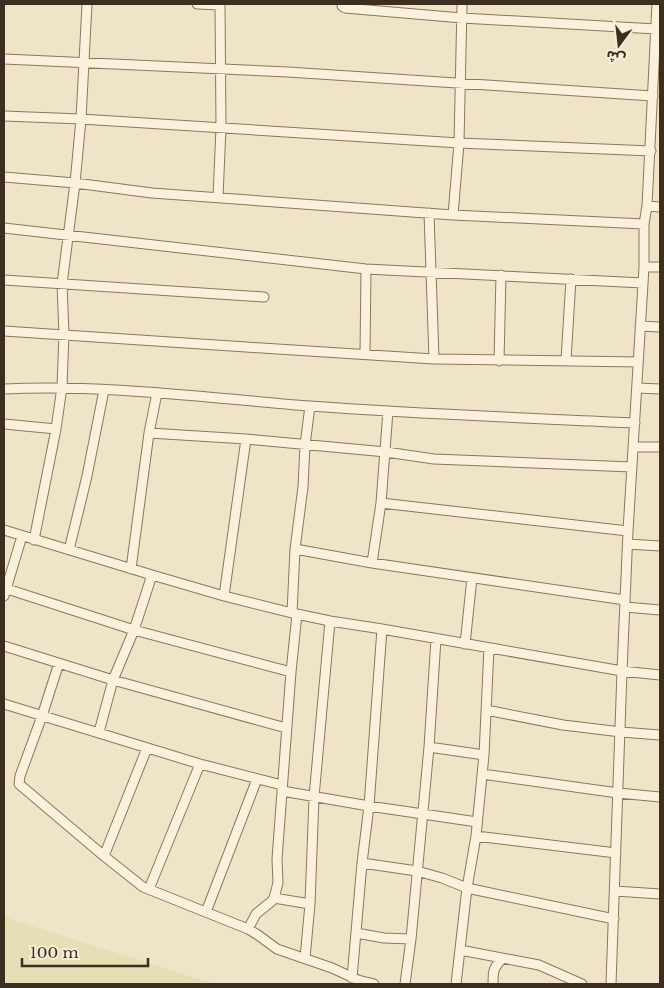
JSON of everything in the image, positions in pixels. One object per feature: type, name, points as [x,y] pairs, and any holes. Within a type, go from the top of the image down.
[{"type":"street","points":[[34,540],[56,429],[62,387],[64,334],[62,284],[75,183],[87,4]]},
{"type":"street","points":[[197,4],[220,4],[221,128],[218,197]]},
{"type":"street","points":[[342,4],[345,8],[462,18],[656,30]]},
{"type":"street","points":[[453,215],[458,143],[462,4]]},
{"type":"street","points":[[611,984],[628,531],[644,267],[644,224],[648,206],[650,151],[655,101],[657,4]]},
{"type":"street","points":[[4,59],[460,83],[655,101]]},
{"type":"street","points":[[4,116],[80,119],[458,143],[650,151]]},
{"type":"street","points":[[4,177],[75,183],[152,193],[453,215],[644,224]]},
{"type":"street","points":[[648,206],[660,207]]},
{"type":"street","points":[[429,213],[434,358]]},
{"type":"street","points":[[4,228],[366,270],[643,283]]},
{"type":"street","points":[[644,267],[660,267]]},
{"type":"street","points":[[366,270],[366,354]]},
{"type":"street","points":[[499,360],[501,275]]},
{"type":"street","points":[[566,360],[571,279]]},
{"type":"street","points":[[4,280],[264,297]]},
{"type":"street","points":[[640,326],[660,327]]},
{"type":"street","points":[[4,331],[246,348],[434,358],[638,362]]},
{"type":"street","points":[[4,389],[62,387],[388,411],[635,423]]},
{"type":"street","points":[[637,388],[660,388]]},
{"type":"street","points":[[68,550],[87,476],[104,390]]},
{"type":"street","points":[[131,569],[149,433],[157,393]]},
{"type":"street","points":[[248,929],[256,914],[274,898],[278,883],[277,859],[295,613],[295,549],[310,406]]},
{"type":"street","points":[[372,562],[381,503],[388,411]]},
{"type":"street","points":[[4,424],[56,429]]},
{"type":"street","points":[[149,433],[246,439],[386,452],[424,458],[632,466]]},
{"type":"street","points":[[224,596],[246,439]]},
{"type":"street","points":[[634,446],[660,447]]},
{"type":"street","points":[[381,503],[628,531]]},
{"type":"street","points":[[4,530],[224,596],[295,613],[622,671],[660,675]]},
{"type":"street","points":[[22,536],[5,591],[134,630],[291,672]]},
{"type":"street","points":[[628,544],[660,546]]},
{"type":"street","points":[[295,549],[660,610]]},
{"type":"street","points":[[99,732],[113,680],[134,630],[152,575]]},
{"type":"street","points":[[465,644],[472,578]]},
{"type":"street","points":[[305,958],[310,904],[314,797],[330,620]]},
{"type":"street","points":[[352,978],[369,806],[382,629]]},
{"type":"street","points":[[405,984],[429,747],[436,639]]},
{"type":"street","points":[[4,646],[113,680],[286,728]]},
{"type":"street","points":[[456,984],[467,888],[476,836],[484,755],[489,648]]},
{"type":"street","points":[[59,663],[20,776],[19,784],[129,877],[149,889],[248,929],[277,949],[332,968],[352,978],[374,984]]},
{"type":"street","points":[[4,704],[314,797],[477,822]]},
{"type":"street","points":[[486,710],[563,725],[660,736]]},
{"type":"street","points":[[429,747],[484,755]]},
{"type":"street","points":[[104,856],[146,748]]},
{"type":"street","points":[[149,889],[200,764]]},
{"type":"street","points":[[482,774],[660,797]]},
{"type":"street","points":[[206,912],[257,779]]},
{"type":"street","points":[[476,836],[616,853]]},
{"type":"street","points":[[362,863],[417,871],[467,888],[614,919]]},
{"type":"street","points":[[615,891],[660,894]]},
{"type":"street","points":[[274,898],[310,904]]},
{"type":"street","points":[[356,933],[384,938],[411,939]]},
{"type":"street","points":[[460,950],[539,966],[582,984]]},
{"type":"street","points":[[493,984],[493,971],[502,959]]},
{"type":"shaded area","points":[[4,917],[214,984],[4,984]]}]
